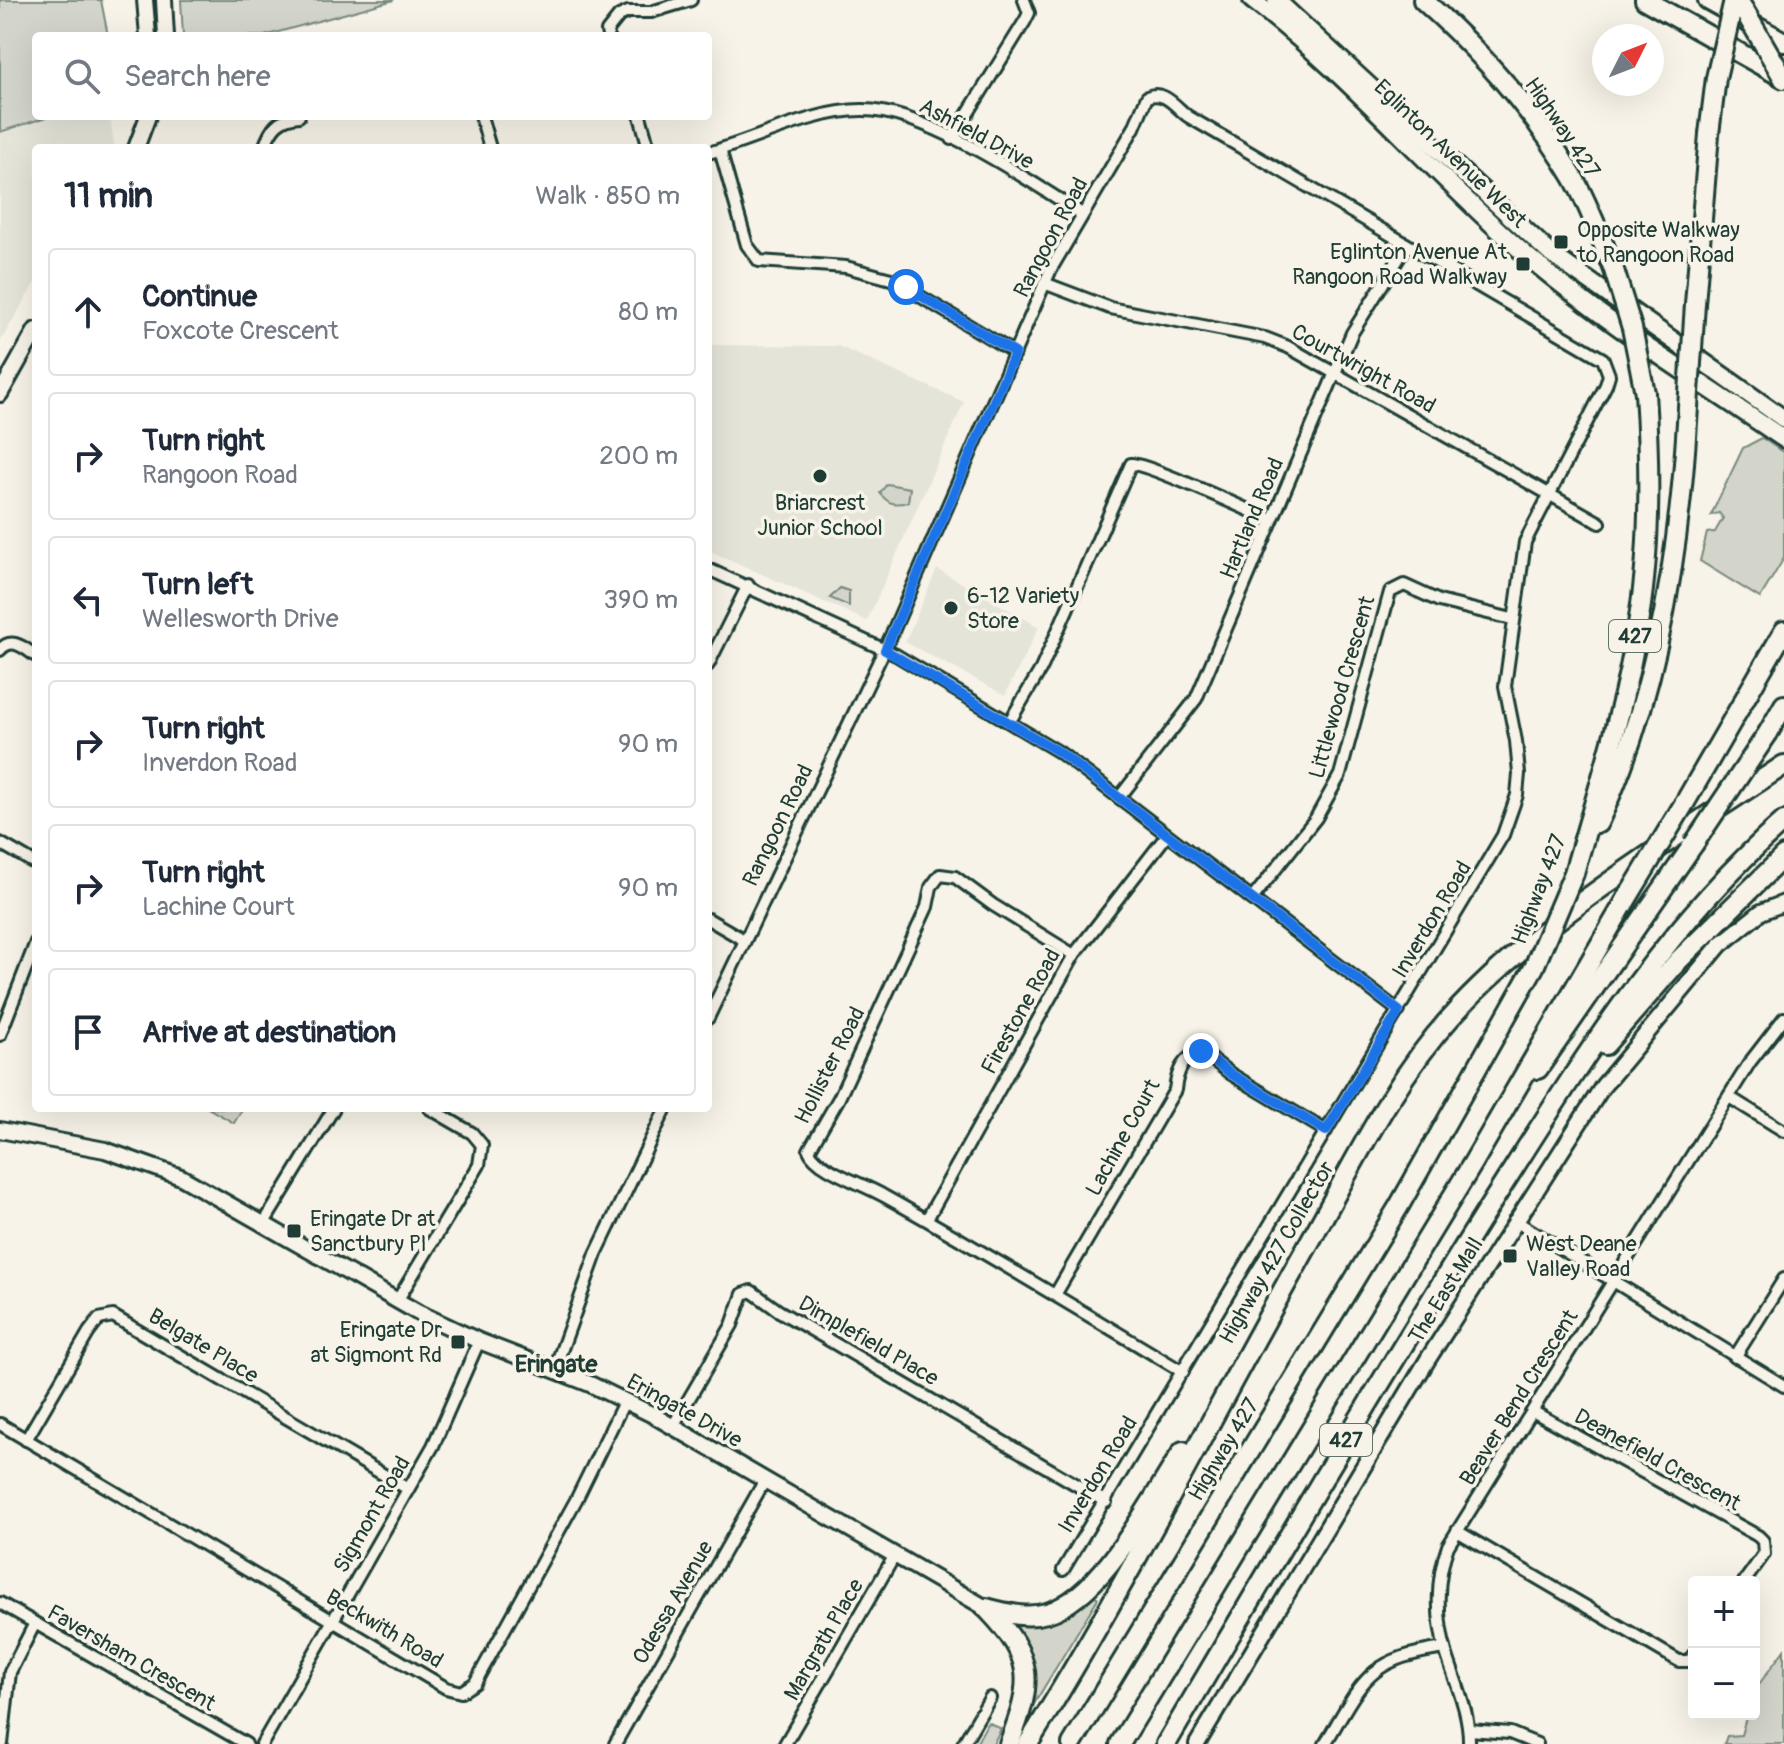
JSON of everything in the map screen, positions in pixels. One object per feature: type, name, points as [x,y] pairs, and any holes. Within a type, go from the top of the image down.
[{"type":"highway","name":"Highway 427","points":[[1072,1744],[1399,1206],[1534,967],[1574,873],[1606,761],[1639,618],[1648,497],[1645,393],[1632,328],[1613,267],[1573,178],[1545,137],[1486,62],[1423,0]]},
{"type":"highway","points":[[1639,0],[1681,21]]},
{"type":"highway","points":[[1645,0],[1784,79]]},
{"type":"highway","points":[[1708,0],[1784,42]]},
{"type":"highway","points":[[1736,0],[1784,79]]},
{"type":"highway","points":[[1574,873],[1617,782],[1644,693],[1669,577],[1687,422],[1709,134],[1716,78],[1736,0]]},
{"type":"highway","name":"427","points":[[1120,1744],[1473,1163],[1784,631]]},
{"type":"highway","points":[[1473,1163],[1693,845],[1784,705]]},
{"type":"highway","name":"Highway 427 Collector","points":[[1028,1744],[1131,1571],[1233,1376],[1393,1095],[1448,1020],[1494,973],[1549,929],[1780,768]]},
{"type":"highway","name":"427","points":[[1166,1744],[1390,1366],[1593,1045],[1663,946],[1708,894],[1784,821]]},
{"type":"highway","points":[[1533,1139],[1653,989],[1784,856]]},
{"type":"highway","points":[[986,1608],[1034,1615],[1071,1602],[1109,1563],[1233,1376]]},
{"type":"highway","points":[[986,1608],[1017,1643],[1025,1670],[1023,1705],[1009,1744]]},
{"type":"main road","points":[[145,0],[148,32]]},
{"type":"main road","points":[[164,0],[166,32]]},
{"type":"main road","name":"Eglinton Avenue West","points":[[1252,0],[1332,69],[1556,280],[1784,439]]},
{"type":"main road","name":"Eglinton Avenue West","points":[[1276,0],[1551,254],[1784,419]]},
{"type":"main road","points":[[138,144],[146,120]]},
{"type":"main road","points":[[0,394],[32,337]]},
{"type":"main road","name":"The East Mall","points":[[1197,1744],[1514,1220],[1603,1086],[1675,995],[1744,924],[1784,903]]},
{"type":"main road","name":"Eringate Drive","points":[[0,1130],[105,1150],[147,1163],[199,1186],[397,1301],[479,1341],[555,1368],[625,1400],[986,1608]]},
{"type":"street","points":[[607,32],[619,16],[691,0]]},
{"type":"street","points":[[952,139],[1025,21],[1029,13],[1024,0]]},
{"type":"street","name":"Rangoon Road","points":[[712,1009],[885,650],[1044,283],[1134,128],[1142,106],[1155,94],[1603,359],[1609,375],[1606,385],[1547,495]]},
{"type":"street","name":"Ashfield Drive","points":[[714,151],[825,116],[859,110],[905,116],[952,139],[1082,214]]},
{"type":"street","points":[[266,144],[281,120]]},
{"type":"street","points":[[482,120],[489,144]]},
{"type":"street","points":[[641,120],[648,144]]},
{"type":"street","points":[[714,151],[747,245],[759,261],[846,267],[891,279],[1015,353]]},
{"type":"street","name":"Hartland Road","points":[[1119,798],[1196,699],[1352,333],[1407,245]]},
{"type":"street","name":"Courtwright Road","points":[[1044,283],[1110,308],[1265,338],[1335,373],[1600,523]]},
{"type":"street","points":[[1010,721],[1041,669],[1131,464],[1141,463],[1163,476],[1271,520]]},
{"type":"street","name":"Inverdon Road","points":[[1063,1570],[1492,855],[1511,817],[1519,774],[1505,686],[1512,619],[1525,542],[1547,495]]},
{"type":"street","points":[[712,571],[885,650],[1059,752],[1399,1011]]},
{"type":"street","points":[[712,657],[748,585]]},
{"type":"street","name":"Littlewood Crescent","points":[[1252,899],[1316,818],[1340,775],[1390,592],[1404,585],[1439,601],[1512,619]]},
{"type":"street","points":[[0,650],[8,643],[15,643],[32,654]]},
{"type":"street","name":"Firestone Road","points":[[927,1219],[1074,955],[1167,835]]},
{"type":"street","points":[[0,843],[32,862]]},
{"type":"street","name":"Hollister Road","points":[[1074,955],[993,905],[955,877],[944,874],[934,881],[921,921],[839,1098],[809,1150],[821,1167],[851,1177],[927,1219],[1183,1372]]},
{"type":"street","points":[[712,921],[744,940]]},
{"type":"street","points":[[0,1035],[32,952]]},
{"type":"street","name":"Beaver Bend Crescent","points":[[1469,1744],[1469,1730],[1445,1648],[1439,1570],[1457,1531],[1750,1062],[1784,1018]]},
{"type":"street","name":"Lachine Court","points":[[1055,1295],[1175,1090],[1177,1075],[1191,1055],[1201,1051],[1210,1055],[1231,1074],[1326,1131]]},
{"type":"street","points":[[1729,1097],[1784,1131]]},
{"type":"street","points":[[264,1223],[332,1112]]},
{"type":"street","points":[[397,1301],[479,1165],[482,1145],[472,1133],[436,1112]]},
{"type":"street","points":[[555,1368],[596,1254],[664,1112]]},
{"type":"street","points":[[1514,1220],[1784,1386]]},
{"type":"street","points":[[1735,1357],[1784,1279]]},
{"type":"street","name":"Dimplefield Place","points":[[673,1426],[732,1325],[743,1294],[751,1291],[788,1316],[1106,1502]]},
{"type":"street","name":"Belgate Place","points":[[26,1440],[89,1332],[99,1319],[113,1316],[408,1489]]},
{"type":"street","name":"Sigmont Road","points":[[262,1744],[445,1423],[479,1341]]},
{"type":"street","name":"Beckwith Road","points":[[0,1424],[446,1688],[461,1692],[471,1687],[576,1500],[625,1400]]},
{"type":"street","name":"Deanefield Crescent","points":[[1534,1412],[1758,1536],[1763,1541],[1764,1554],[1748,1576]]},
{"type":"street","name":"Odessa Avenue","points":[[615,1744],[765,1480]]},
{"type":"street","points":[[1457,1531],[1679,1661],[1688,1661]]},
{"type":"street","name":"Margrath Place","points":[[785,1744],[895,1555]]},
{"type":"street","name":"Faversham Crescent","points":[[0,1603],[246,1744]]},
{"type":"street","points":[[2,1744],[10,1672],[34,1625]]},
{"type":"street","points":[[1325,1744],[1355,1693],[1373,1672],[1408,1653],[1445,1648]]},
{"type":"street","points":[[963,1744],[990,1698]]},
{"type":"street","points":[[1469,1730],[1510,1733],[1537,1744]]},
{"type":"shaded area","points":[[0,0],[101,0],[107,32],[32,32],[32,120],[38,120],[0,132]]},
{"type":"shaded area","points":[[181,0],[394,0],[278,32],[183,32]]},
{"type":"shaded area","points":[[38,120],[105,120],[111,123],[114,144],[32,144],[32,288],[0,342],[0,132]]},
{"type":"shaded area","name":"Briarcrest Junior School","points":[[712,345],[838,346],[964,402],[867,621],[712,552]]},
{"type":"shaded area","points":[[1762,438],[1784,453],[1784,558],[1760,598],[1700,561],[1707,533],[1715,532],[1723,518],[1719,513],[1711,515],[1743,448]]},
{"type":"shaded area","points":[[887,484],[910,488],[908,502],[895,504],[886,500],[880,493]]},
{"type":"shaded area","points":[[937,569],[1039,627],[1005,695],[905,642]]},
{"type":"shaded area","points":[[840,588],[849,591],[849,606],[830,598]]},
{"type":"shaded area","points":[[215,1112],[241,1112],[234,1123]]},
{"type":"shaded area","points":[[1092,1594],[1098,1598],[1025,1719],[1013,1629],[1018,1620]]},
{"type":"shaded area","points":[[1784,1650],[1784,1744],[1724,1744],[1727,1736],[1741,1735],[1745,1720],[1760,1720],[1760,1683]]},
{"type":"shaded area","points":[[988,1722],[1001,1729],[993,1744],[976,1744]]},
{"type":"place","name":"Opposite Walkway to Rangoon Road","points":[[1561,242]]},
{"type":"place","name":"Eglinton Avenue At Rangoon Road Walkway","points":[[1523,264]]},
{"type":"place","name":"Briarcrest Junior School","points":[[820,476]]},
{"type":"place","name":"6-12 Variety Store","points":[[951,608]]},
{"type":"place","name":"Eringate Dr at Sanctbury Pl","points":[[294,1231]]},
{"type":"place","name":"West Deane Valley Road","points":[[1510,1256]]},
{"type":"place","name":"Eringate Dr at Sigmont Rd","points":[[458,1342]]},
{"type":"district","name":"Eringate","points":[[556,1364]]},
{"type":"route","points":[[906,287],[1015,353],[885,650],[1059,752],[1399,1011],[1326,1131],[1231,1074],[1218,1061],[1201,1051]]}]
